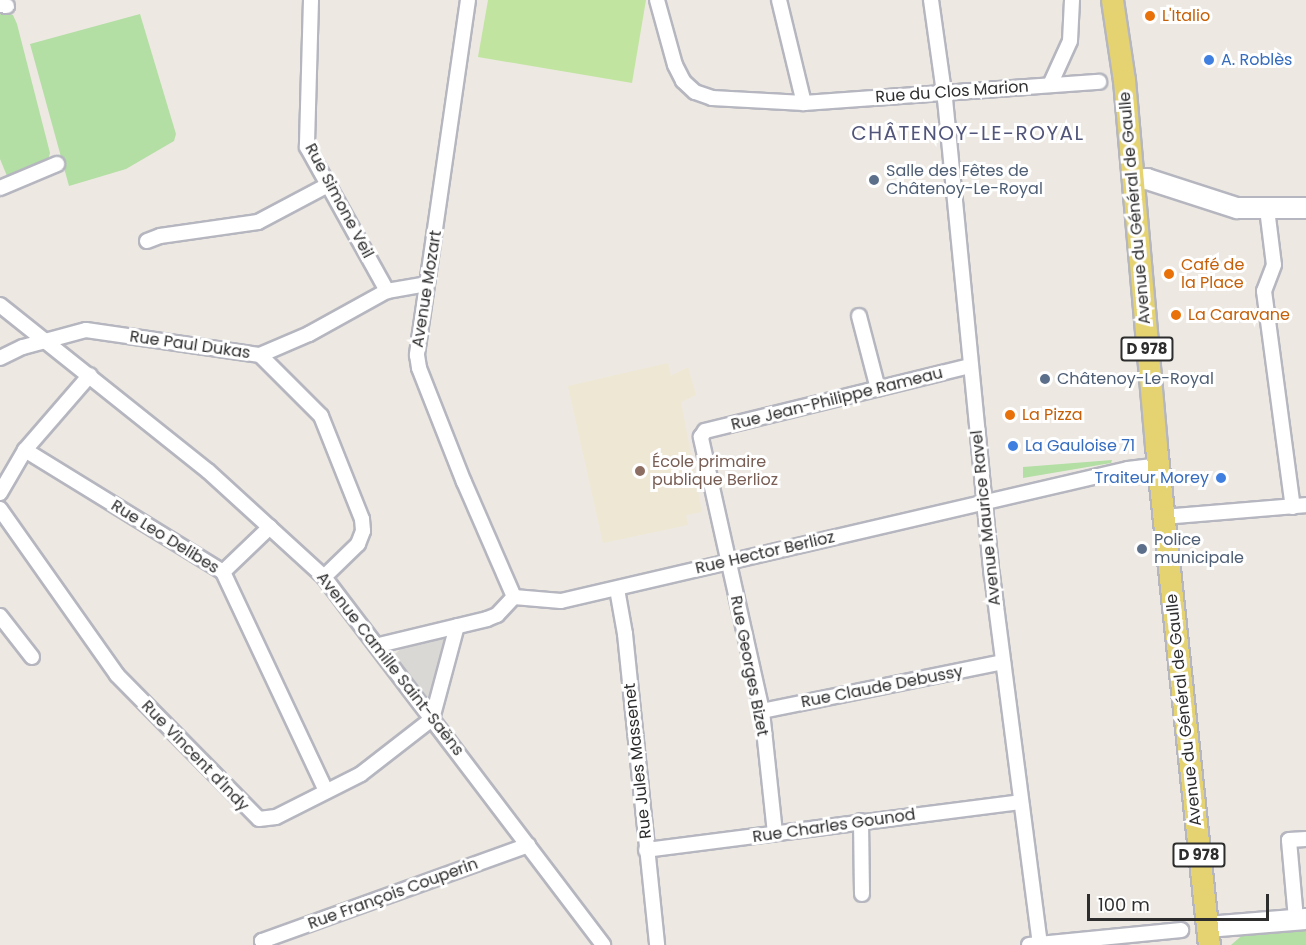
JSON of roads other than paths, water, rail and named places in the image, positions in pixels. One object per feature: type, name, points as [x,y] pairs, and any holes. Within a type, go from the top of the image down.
[{"type":"main road","name":"Avenue du Général de Gaulle","points":[[1112,0],[1124,80],[1164,517],[1208,936]]},
{"type":"main road","name":"Avenue du Général de Gaulle","points":[[1123,0],[1127,52],[1124,80]]},
{"type":"street","name":"Rue Simone Veil","points":[[310,0],[306,137],[328,185],[387,291]]},
{"type":"street","name":"Avenue Mozart","points":[[468,0],[436,235],[426,284],[419,368],[514,597]]},
{"type":"street","name":"Rue du Clos Marion","points":[[657,0],[675,65],[695,92],[712,98],[804,103],[944,91],[983,95],[1050,85],[1099,82]]},
{"type":"street","points":[[779,0],[804,103]]},
{"type":"street","name":"Avenue Maurice Ravel","points":[[931,0],[944,91],[969,366],[1021,802],[1035,944]]},
{"type":"street","points":[[1050,85],[1070,41],[1072,0]]},
{"type":"street","points":[[0,188],[57,164]]},
{"type":"street","points":[[1133,180],[1148,179],[1216,204],[1268,209],[1306,208]]},
{"type":"street","points":[[147,241],[160,236],[258,222],[328,185]]},
{"type":"street","points":[[1164,517],[1300,506],[1264,291],[1274,265],[1268,209]]},
{"type":"street","name":"Rue Paul Dukas","points":[[0,358],[23,347],[49,342],[86,330],[260,355],[309,334],[387,291],[426,284]]},
{"type":"street","name":"Avenue Camille Saint-Saëns","points":[[0,305],[90,375],[270,527],[324,577],[379,645],[432,719],[603,945]]},
{"type":"street","points":[[859,316],[878,389]]},
{"type":"street","points":[[23,347],[30,328]]},
{"type":"street","points":[[260,355],[321,416],[362,519],[358,544],[324,577]]},
{"type":"street","name":"Rue Jean-Philippe Rameau","points":[[705,431],[969,366]]},
{"type":"street","points":[[0,492],[25,450],[90,375]]},
{"type":"street","name":"Rue Georges Bizet","points":[[705,431],[700,436],[762,711],[775,833]]},
{"type":"street","name":"Rue Leo Delibes","points":[[25,450],[223,572],[326,791]]},
{"type":"street","name":"Rue Hector Berlioz","points":[[514,597],[561,601],[985,502],[1159,465]]},
{"type":"street","name":"Rue Vincent d'Indy","points":[[0,509],[117,675],[252,815],[259,819],[276,817],[361,774],[432,719]]},
{"type":"street","points":[[223,572],[270,527]]},
{"type":"street","name":"Rue Jules Massenet","points":[[616,589],[625,633],[654,942]]},
{"type":"street","points":[[379,645],[496,615],[514,597]]},
{"type":"street","points":[[0,616],[32,657]]},
{"type":"street","points":[[432,719],[458,626]]},
{"type":"street","name":"Rue Claude Debussy","points":[[762,711],[1003,662]]},
{"type":"street","name":"Rue Charles Gounod","points":[[646,850],[1021,802]]},
{"type":"street","points":[[861,821],[862,894]]},
{"type":"street","points":[[1208,936],[1301,919],[1289,840],[1306,839]]},
{"type":"street","name":"Rue François Couperin","points":[[265,945],[262,941],[528,845]]},
{"type":"street","points":[[1035,944],[1181,930]]},
{"type":"place","name":"L'Italio","points":[[1150,16]]},
{"type":"place","name":"A. Roblès","points":[[1209,60]]},
{"type":"place","name":"Salle des Fêtes de Châtenoy-Le-Royal","points":[[874,180]]},
{"type":"place","name":"Café de la Place","points":[[1169,274]]},
{"type":"place","name":"La Caravane","points":[[1176,315]]},
{"type":"place","name":"Châtenoy-Le-Royal","points":[[1045,379]]},
{"type":"place","name":"La Pizza","points":[[1010,415]]},
{"type":"place","name":"La Gauloise 71","points":[[1013,446]]},
{"type":"place","name":"École primaire publique Berlioz","points":[[640,471]]},
{"type":"place","name":"Traiteur Morey","points":[[1221,478]]},
{"type":"place","name":"Police municipale","points":[[1142,549]]},
{"type":"district","name":"CHÂTENOY-LE-ROYAL","points":[[968,133]]}]
